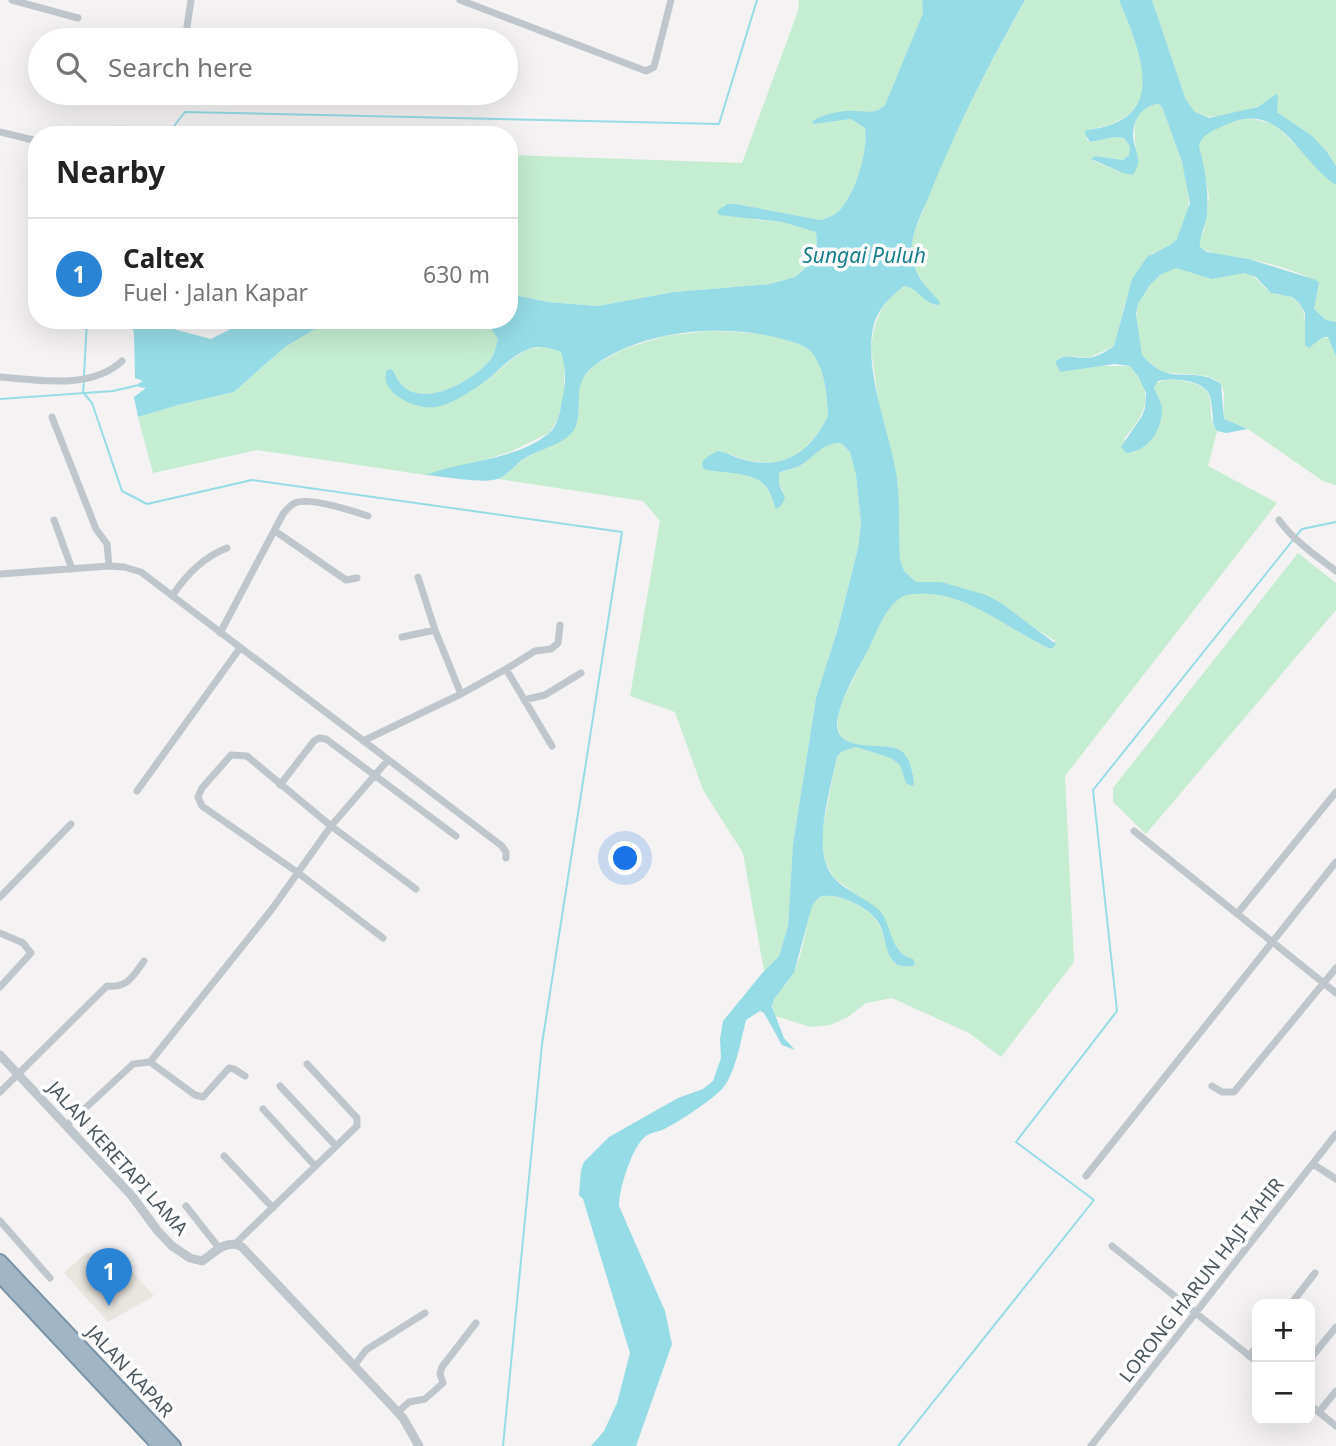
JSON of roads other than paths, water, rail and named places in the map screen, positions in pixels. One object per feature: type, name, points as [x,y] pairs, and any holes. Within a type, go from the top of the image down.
[{"type":"highway","name":"JALAN KAPAR","points":[[0,1261],[174,1446]]},
{"type":"highway","name":"JALAN KAPAR","points":[[0,1276],[159,1446]]},
{"type":"street","points":[[12,0],[78,18]]},
{"type":"street","points":[[187,28],[191,0]]},
{"type":"street","points":[[460,0],[646,72],[654,67],[671,0]]},
{"type":"street","points":[[486,9],[488,0]]},
{"type":"street","points":[[0,132],[28,139]]},
{"type":"street","points":[[0,377],[69,380],[93,378],[112,370],[122,360]]},
{"type":"street","points":[[52,417],[96,529],[107,544],[109,566]]},
{"type":"street","points":[[220,633],[283,514],[292,503],[340,507],[368,516]]},
{"type":"street","points":[[54,520],[72,569]]},
{"type":"street","points":[[1279,520],[1288,533],[1336,571]]},
{"type":"street","points":[[275,530],[346,580],[357,578]]},
{"type":"street","points":[[172,596],[191,571],[227,548]]},
{"type":"street","points":[[0,574],[109,566],[141,572],[502,846],[506,858]]},
{"type":"street","points":[[418,577],[435,630],[461,694]]},
{"type":"street","points":[[363,741],[461,694],[535,651],[551,649],[558,643],[560,625]]},
{"type":"street","points":[[402,636],[435,630]]},
{"type":"street","points":[[138,791],[240,648]]},
{"type":"street","points":[[506,669],[552,746]]},
{"type":"street","points":[[524,699],[545,695],[581,673]]},
{"type":"street","points":[[280,785],[314,741],[319,738],[326,739],[456,836]]},
{"type":"street","points":[[383,938],[297,872],[202,806],[198,797],[202,788],[231,754],[247,756],[280,785],[416,889]]},
{"type":"street","points":[[150,1062],[272,909],[331,825],[388,760]]},
{"type":"street","points":[[1237,914],[1336,792]]},
{"type":"street","points":[[0,897],[71,824]]},
{"type":"street","points":[[1134,831],[1336,993]]},
{"type":"street","points":[[1086,1177],[1336,862]]},
{"type":"street","points":[[0,933],[23,943],[31,953],[0,987]]},
{"type":"street","points":[[0,1091],[99,993],[107,986],[128,984],[144,961]]},
{"type":"street","points":[[1212,1086],[1222,1092],[1234,1092],[1336,968]]},
{"type":"street","name":"JALAN KERETAPI LAMA","points":[[0,1055],[132,1196],[172,1246],[190,1258],[202,1261],[219,1248],[236,1243]]},
{"type":"street","points":[[67,1125],[133,1064],[150,1062],[195,1095],[202,1097],[229,1069],[245,1076]]},
{"type":"street","points":[[307,1064],[357,1118],[357,1126],[236,1243],[398,1412],[419,1446]]},
{"type":"street","points":[[280,1086],[336,1146]]},
{"type":"street","points":[[263,1109],[315,1166]]},
{"type":"street","name":"LORONG HARUN HAJI TAHIR","points":[[1091,1446],[1336,1134]]},
{"type":"street","points":[[224,1156],[273,1208]]},
{"type":"street","points":[[1313,1164],[1336,1179]]},
{"type":"street","points":[[186,1206],[219,1248]]},
{"type":"street","points":[[0,1221],[50,1278]]},
{"type":"street","points":[[1112,1246],[1195,1314],[1250,1356],[1252,1353]]},
{"type":"street","points":[[1295,1299],[1315,1273]]},
{"type":"street","points":[[354,1366],[366,1350],[425,1313]]},
{"type":"street","points":[[398,1412],[409,1402],[425,1399],[443,1383],[440,1374],[442,1367],[476,1323]]},
{"type":"street","points":[[1315,1353],[1336,1327]]},
{"type":"street","points":[[1319,1412],[1336,1391]]},
{"type":"street","points":[[1315,1409],[1336,1426]]},
{"type":"water","name":"Sungai Puluh","points":[[922,0],[1025,0],[962,121],[914,234],[912,257],[916,270],[926,287],[940,302],[938,305],[933,304],[904,286],[886,303],[874,324],[871,340],[874,377],[897,478],[900,559],[904,571],[916,582],[941,582],[986,595],[1056,644],[1051,649],[968,604],[935,595],[904,596],[896,601],[882,621],[845,696],[837,724],[839,733],[853,743],[900,750],[909,760],[914,784],[912,786],[906,783],[900,765],[891,758],[856,747],[843,751],[837,756],[827,804],[824,855],[828,870],[837,881],[881,912],[896,946],[900,952],[913,959],[915,965],[904,966],[894,962],[888,953],[881,926],[868,912],[839,897],[819,898],[812,906],[794,973],[774,999],[772,1007],[784,1038],[795,1050],[782,1045],[764,1013],[760,1011],[746,1020],[734,1068],[720,1091],[687,1116],[641,1141],[627,1168],[619,1206],[665,1311],[672,1344],[636,1446],[591,1446],[604,1431],[617,1403],[630,1353],[583,1199],[579,1195],[581,1170],[584,1162],[609,1137],[678,1098],[703,1089],[713,1081],[721,1058],[723,1021],[779,956],[788,926],[793,844],[816,698],[838,628],[858,548],[861,523],[856,475],[850,452],[841,443],[829,445],[801,465],[779,473],[779,484],[785,498],[776,509],[767,488],[754,478],[703,469],[702,462],[718,451],[755,462],[768,463],[790,458],[808,445],[828,416],[819,363],[802,345],[775,337],[729,331],[682,333],[658,337],[614,353],[595,365],[582,380],[578,419],[571,433],[560,442],[525,458],[503,476],[493,480],[426,475],[520,450],[548,434],[558,418],[565,382],[561,352],[541,347],[522,352],[470,392],[436,407],[414,405],[393,393],[386,380],[386,372],[392,369],[401,384],[410,391],[422,394],[434,393],[460,383],[492,358],[498,339],[491,329],[518,329],[518,296],[548,302],[597,306],[674,292],[770,284],[795,277],[808,266],[817,245],[816,232],[782,222],[719,215],[717,211],[727,204],[736,204],[820,220],[839,211],[853,189],[860,168],[865,147],[865,128],[851,119],[814,124],[812,121],[837,112],[881,109],[923,13]]},
{"type":"water","points":[[1119,0],[1152,0],[1186,100],[1195,112],[1209,118],[1258,107],[1276,94],[1277,112],[1312,136],[1336,166],[1336,185],[1322,174],[1286,135],[1274,125],[1260,119],[1243,119],[1223,126],[1208,133],[1203,139],[1199,146],[1206,180],[1207,205],[1200,247],[1207,252],[1249,259],[1316,280],[1319,283],[1314,309],[1326,320],[1336,322],[1336,356],[1328,337],[1323,337],[1309,348],[1305,345],[1305,313],[1299,303],[1292,297],[1271,293],[1256,277],[1244,273],[1212,279],[1176,268],[1160,275],[1149,286],[1138,304],[1136,314],[1142,355],[1155,367],[1167,373],[1205,376],[1221,384],[1224,419],[1248,429],[1226,433],[1217,431],[1213,423],[1210,397],[1204,388],[1184,380],[1158,381],[1154,387],[1162,409],[1157,432],[1147,444],[1126,453],[1121,447],[1145,408],[1146,393],[1138,376],[1130,366],[1115,364],[1060,372],[1055,362],[1067,357],[1091,357],[1114,346],[1132,279],[1147,257],[1177,239],[1190,203],[1182,162],[1159,104],[1143,110],[1135,124],[1133,139],[1138,161],[1133,175],[1091,159],[1095,156],[1123,160],[1129,155],[1130,146],[1124,138],[1090,142],[1085,134],[1086,130],[1113,124],[1130,113],[1140,99],[1143,82],[1135,41]]},
{"type":"water","points":[[133,329],[173,329],[211,339],[230,329],[315,329],[285,347],[234,392],[138,417],[134,397],[146,388],[139,387],[139,383],[143,381],[135,378]]},
{"type":"waterway","points":[[174,126],[185,112],[719,124],[757,0]]},
{"type":"waterway","points":[[84,376],[87,329]]},
{"type":"waterway","points":[[84,381],[83,392],[92,403],[122,491],[147,504],[252,480],[622,532],[542,1044],[503,1446]]},
{"type":"waterway","points":[[0,399],[113,391],[139,385]]},
{"type":"waterway","points":[[1296,536],[1302,529],[1336,522]]},
{"type":"waterway","points":[[898,1446],[1094,1200],[1016,1142],[1117,1011],[1093,790],[1293,540]]},
{"type":"place","name":"Caltex","points":[[109,1306]]}]
